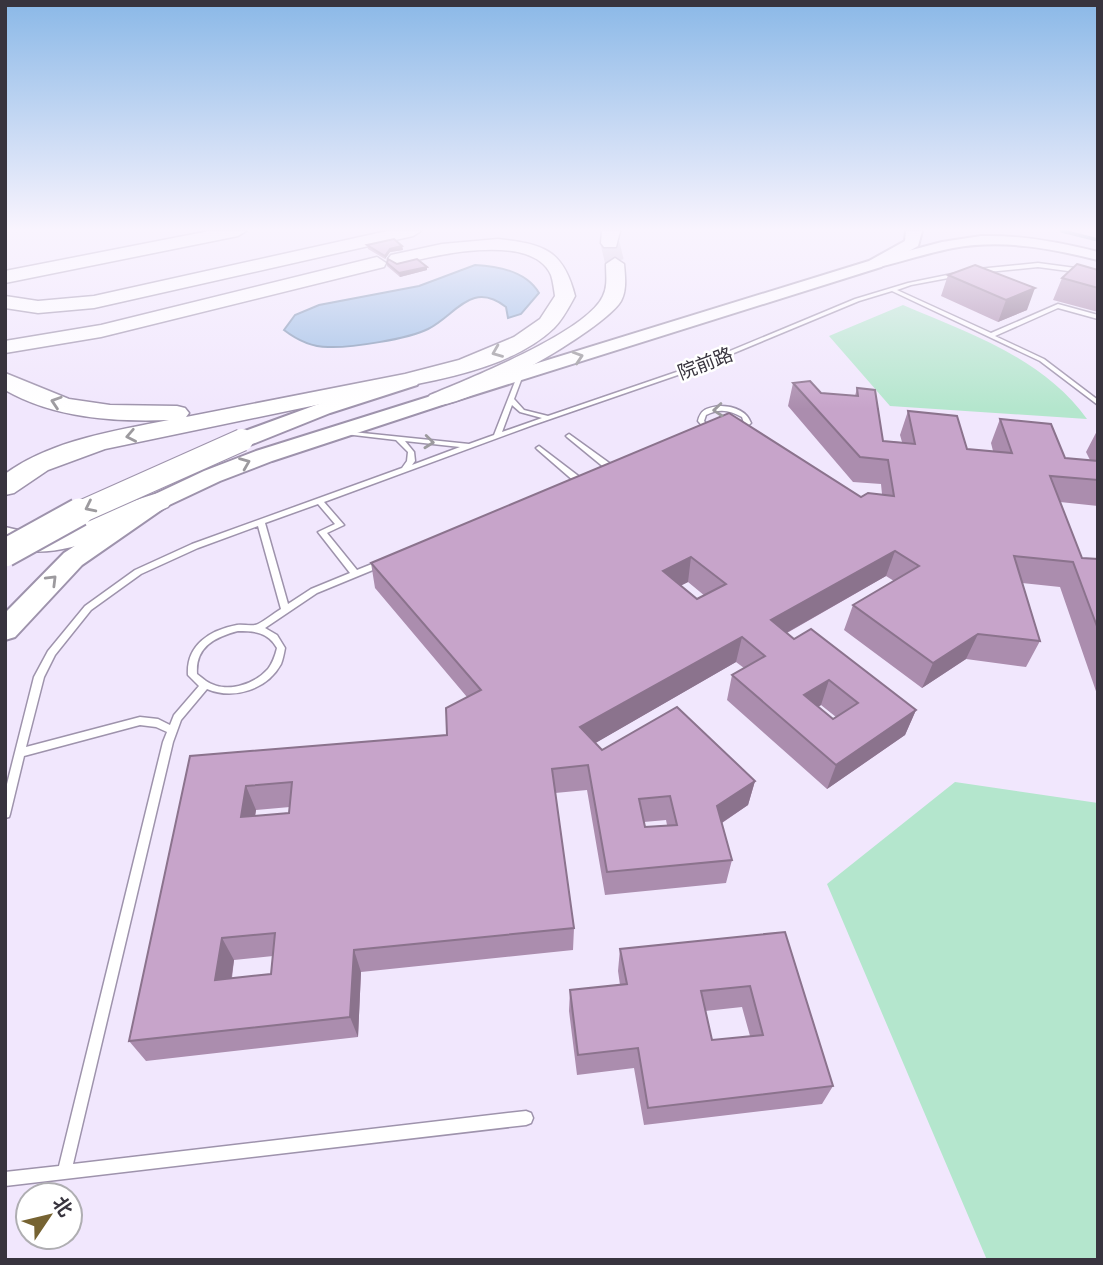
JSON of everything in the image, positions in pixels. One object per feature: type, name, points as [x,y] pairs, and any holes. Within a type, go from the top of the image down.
[{"type":"highway","points":[[5,302],[43,307],[94,302],[148,290]]},
{"type":"highway","points":[[5,347],[101,331],[267,290]]},
{"type":"highway","points":[[546,324],[565,296],[565,290]]},
{"type":"highway","points":[[5,554],[58,523],[139,482],[323,409],[512,346],[573,302],[576,290]]},
{"type":"highway","points":[[438,400],[512,366],[591,321],[611,304],[616,290]]},
{"type":"highway","points":[[5,536],[37,544],[68,538],[264,456],[792,290]]},
{"type":"highway","points":[[5,487],[18,476],[48,460],[116,438],[436,373]]},
{"type":"highway","points":[[5,380],[22,391],[73,408],[154,414],[213,412],[294,403]]},
{"type":"highway","points":[[5,630],[73,559],[159,501]]},
{"type":"lane","name":"院前路","points":[[5,814],[39,677],[51,653],[68,629],[112,588],[166,557],[468,446],[696,367],[840,306],[889,290]]},
{"type":"lane","points":[[894,290],[1042,360],[1098,403]]},
{"type":"lane","points":[[992,335],[1058,306],[1098,317]]},
{"type":"lane","points":[[497,436],[520,375]]},
{"type":"lane","points":[[510,400],[528,414],[551,417]]},
{"type":"lane","points":[[718,432],[707,428],[701,421],[703,414],[711,409],[730,409],[745,416],[748,423],[743,429],[732,433]]},
{"type":"lane","points":[[698,431],[707,428]]},
{"type":"lane","points":[[340,432],[468,446]]},
{"type":"lane","points":[[569,436],[609,467]]},
{"type":"lane","points":[[398,438],[407,444],[411,452],[411,461],[405,470]]},
{"type":"lane","points":[[539,448],[578,480]]},
{"type":"lane","points":[[599,472],[619,463]]},
{"type":"lane","points":[[567,485],[589,476]]},
{"type":"lane","points":[[319,500],[340,525],[322,532],[355,574]]},
{"type":"lane","points":[[261,522],[286,610]]},
{"type":"lane","points":[[258,628],[273,636],[281,648],[278,663],[273,670],[256,683],[234,690],[204,686],[193,675],[192,660],[201,646],[228,630],[258,628],[314,591],[393,558]]},
{"type":"lane","points":[[64,1173],[171,730],[184,707],[204,686]]},
{"type":"lane","points":[[20,753],[140,721],[158,723],[171,730]]},
{"type":"lane","points":[[5,1179],[526,1118]]},
{"type":"green space","points":[[903,305],[980,338],[1027,364],[1069,398],[1087,419],[890,406],[829,336]]},
{"type":"green space","points":[[955,782],[1098,803],[1098,1260],[987,1260],[827,884]]},
{"type":"water","points":[[398,290],[536,290],[539,293],[521,314],[508,318],[506,307],[494,300],[473,298],[428,329],[364,344],[316,346],[299,340],[284,330],[295,315],[319,305]]},
{"type":"building","points":[[983,290],[1030,290],[1006,300]]},
{"type":"building","points":[[810,381],[821,393],[858,396],[857,388],[875,390],[883,441],[915,444],[908,411],[957,416],[967,449],[1012,453],[1000,419],[1051,424],[1065,458],[1098,461],[1098,480],[1050,476],[1082,558],[1098,559],[1098,629],[1073,562],[1014,556],[1040,641],[978,634],[933,663],[853,605],[919,566],[895,551],[771,620],[794,639],[811,629],[916,710],[836,765],[732,675],[765,656],[742,637],[580,727],[602,750],[677,707],[755,781],[717,806],[732,860],[607,872],[588,765],[552,769],[574,928],[354,950],[350,1017],[129,1041],[190,756],[447,735],[446,708],[481,690],[371,563],[729,413],[861,497],[868,493],[894,496],[888,460],[860,457],[793,383]],"holes":[[[691,557],[726,584],[697,599],[663,571]],[[829,680],[858,703],[833,719],[804,695]],[[292,782],[289,813],[241,817],[246,786]],[[670,796],[677,825],[645,827],[639,799]],[[275,933],[271,974],[215,980],[222,938]]]},
{"type":"building","points":[[785,932],[833,1086],[648,1108],[638,1048],[578,1055],[570,990],[627,984],[620,949]],"holes":[[[750,986],[763,1035],[712,1040],[701,991]]]}]
